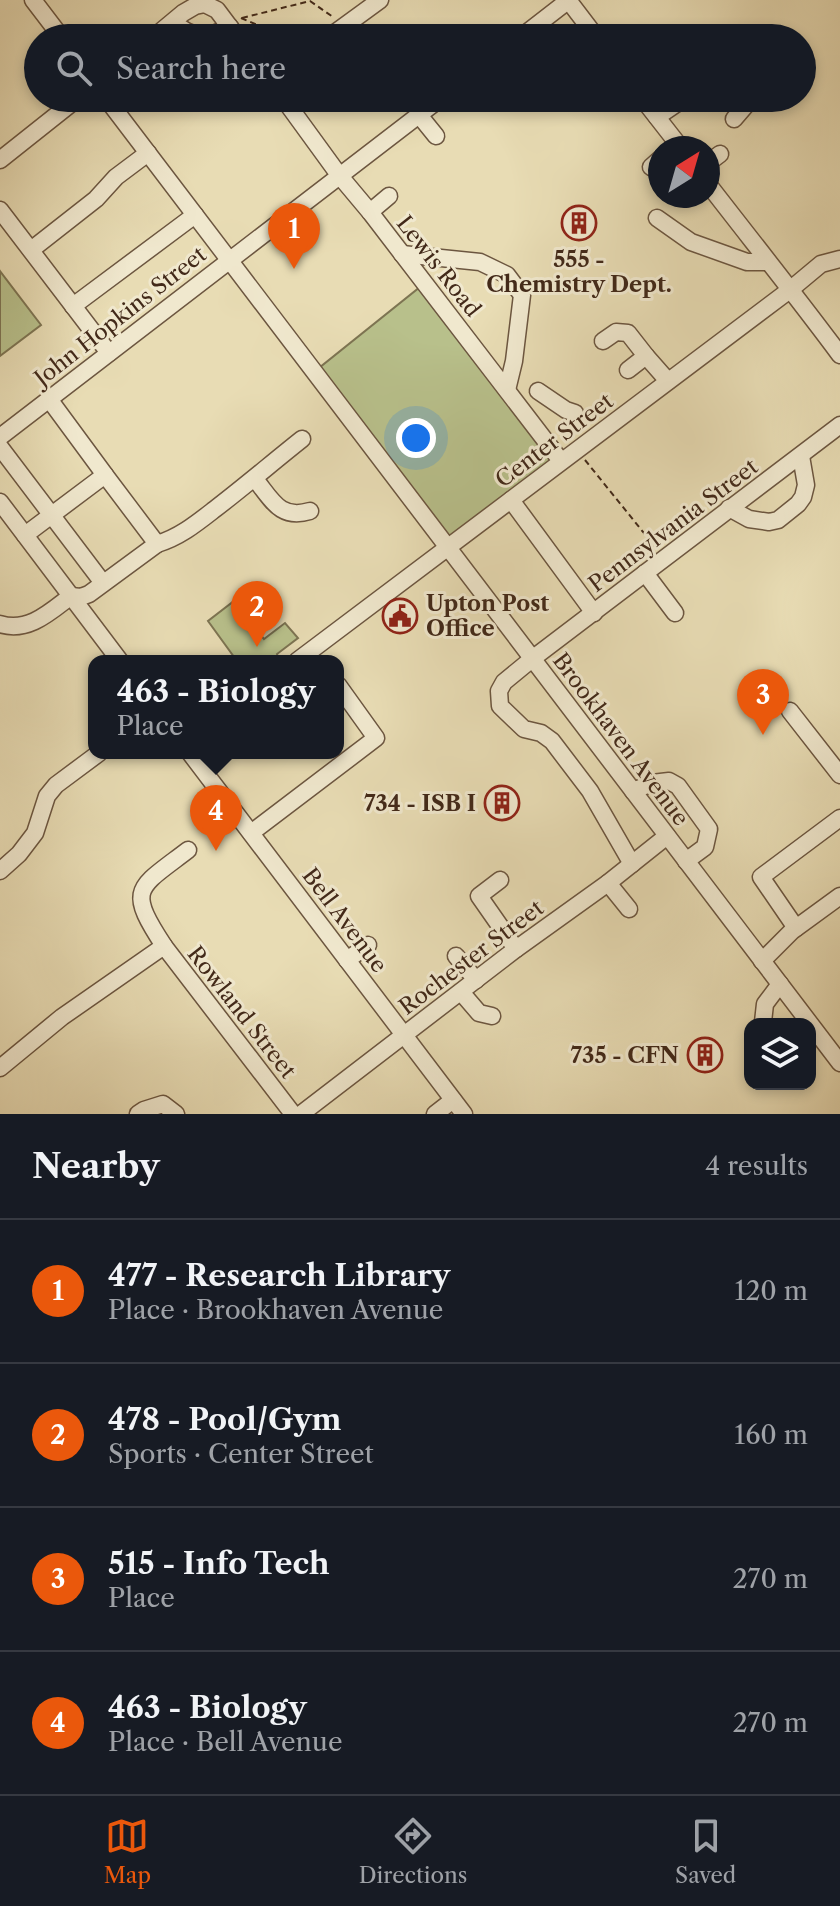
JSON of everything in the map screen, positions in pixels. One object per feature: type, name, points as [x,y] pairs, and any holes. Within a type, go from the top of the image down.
[{"type":"street","points":[[33,0],[51,24]]},
{"type":"street","points":[[347,24],[380,0]]},
{"type":"street","points":[[538,24],[568,0],[586,24]]},
{"type":"street","points":[[171,24],[183,13],[205,4],[217,10],[228,24]]},
{"type":"street","points":[[0,160],[60,112]]},
{"type":"street","name":"Brookhaven Avenue","points":[[117,112],[780,984],[819,1050],[840,1063]]},
{"type":"street","name":"Lewis Road","points":[[293,112],[561,461]]},
{"type":"street","name":"John Hopkins Street","points":[[0,437],[423,112]]},
{"type":"street","points":[[653,112],[670,136]]},
{"type":"street","points":[[657,117],[664,112]]},
{"type":"street","points":[[734,119],[740,112]]},
{"type":"street","points":[[419,115],[436,136]]},
{"type":"street","points":[[31,250],[148,153]]},
{"type":"street","points":[[370,212],[389,196]]},
{"type":"street","points":[[720,200],[839,351]]},
{"type":"street","points":[[0,210],[109,353]]},
{"type":"street","points":[[73,306],[195,215]]},
{"type":"street","points":[[657,218],[691,242],[747,262],[767,262]]},
{"type":"street","points":[[402,254],[480,262],[507,275],[522,295],[507,390]]},
{"type":"street","name":"Center Street","points":[[320,654],[576,449],[821,264],[840,259]]},
{"type":"street","points":[[603,341],[616,332],[628,333],[668,381]]},
{"type":"street","points":[[628,370],[646,356]]},
{"type":"street","points":[[518,404],[541,388],[566,410],[575,413]]},
{"type":"street","points":[[49,399],[157,544]]},
{"type":"street","name":"Pennsylvania Street","points":[[632,864],[590,791],[552,741],[541,733],[524,729],[500,706],[499,691],[504,682],[532,659],[840,425]]},
{"type":"street","points":[[0,624],[19,627],[30,624],[71,596],[89,594],[157,544],[185,532],[302,439]]},
{"type":"street","points":[[0,447],[103,583]]},
{"type":"street","points":[[729,508],[749,519],[778,520],[803,497],[806,485],[801,456]]},
{"type":"street","points":[[25,535],[105,475]]},
{"type":"street","points":[[255,479],[277,506],[287,513],[310,511]]},
{"type":"street","points":[[511,500],[594,613]]},
{"type":"street","points":[[2,510],[25,535],[115,655]]},
{"type":"street","points":[[645,573],[675,613]]},
{"type":"street","points":[[251,833],[376,738],[344,693]]},
{"type":"street","points":[[790,711],[840,775]]},
{"type":"street","points":[[0,871],[29,843],[47,796],[56,785],[91,759]]},
{"type":"street","name":"Bell Avenue","points":[[195,759],[464,1114]]},
{"type":"street","points":[[633,791],[652,783],[669,781],[678,786],[709,829],[705,847],[686,861]]},
{"type":"street","points":[[796,928],[761,877],[840,818]]},
{"type":"street","name":"Rochester Street","points":[[301,1114],[667,836]]},
{"type":"street","points":[[164,946],[140,902],[142,889],[152,877],[188,850]]},
{"type":"street","points":[[500,880],[479,896],[516,949]]},
{"type":"street","points":[[608,883],[629,909]]},
{"type":"street","points":[[762,961],[796,928],[840,896]]},
{"type":"street","points":[[347,960],[368,945]]},
{"type":"street","name":"Rowland Street","points":[[0,1068],[62,1017],[164,946],[293,1114]]},
{"type":"street","points":[[456,956],[476,980]]},
{"type":"street","points":[[763,1018],[765,1004],[780,984]]},
{"type":"street","points":[[461,992],[479,1013],[492,1016]]},
{"type":"street","points":[[435,1114],[453,1100]]},
{"type":"street","points":[[138,1114],[163,1104],[176,1114]]},
{"type":"path","points":[[256,24],[242,18],[310,1],[344,24]]},
{"type":"path","points":[[576,449],[665,558]]},
{"type":"green space","points":[[0,271],[41,325],[0,356]]},
{"type":"green space","points":[[425,283],[561,461],[448,549],[314,372]]},
{"type":"green space","points":[[234,601],[264,639],[285,623],[298,638],[277,655],[233,655],[208,621]]},
{"type":"place","name":"555 - Chemistry Dept.","points":[[579,223]]},
{"type":"place","name":"477 - Research Library","points":[[294,269]]},
{"type":"place","name":"Upton Post Office","points":[[400,616]]},
{"type":"place","name":"478 - Pool/Gym","points":[[257,647]]},
{"type":"place","name":"515 - Info Tech","points":[[763,735]]},
{"type":"place","name":"734 - ISB I","points":[[502,803]]},
{"type":"place","name":"463 - Biology","points":[[216,851]]},
{"type":"place","name":"735 - CFN","points":[[705,1055]]}]
